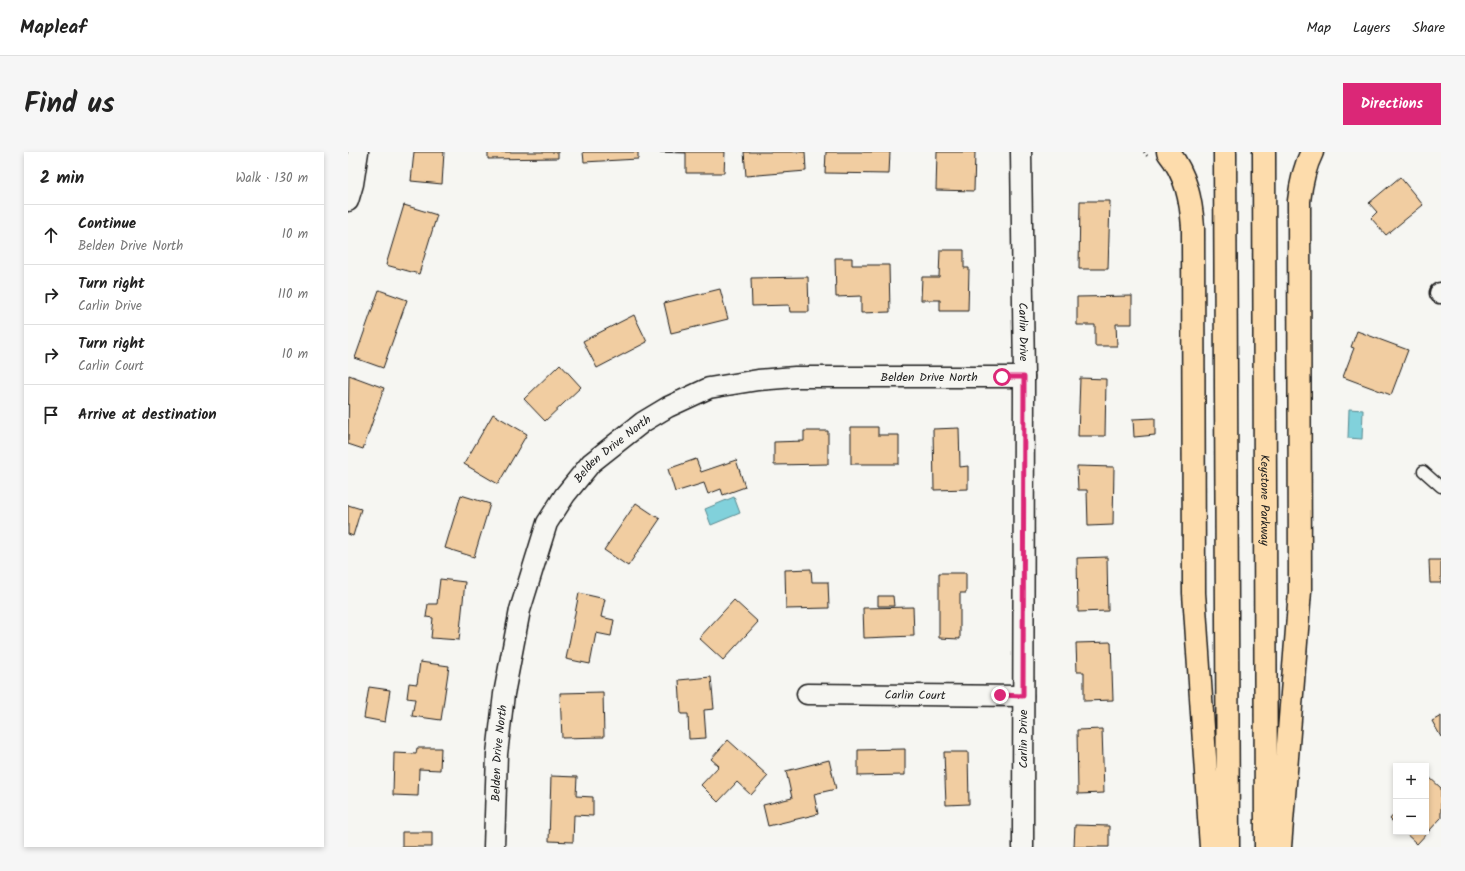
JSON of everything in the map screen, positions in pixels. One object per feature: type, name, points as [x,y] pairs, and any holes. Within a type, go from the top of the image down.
[{"type":"highway","points":[[1168,152],[1176,162],[1187,187],[1193,227],[1194,593],[1210,847]]},
{"type":"highway","points":[[1225,152],[1228,847]]},
{"type":"highway","name":"Keystone Parkway","points":[[1264,152],[1266,847]]},
{"type":"highway","points":[[1280,847],[1300,591],[1299,201],[1301,180],[1312,152]]},
{"type":"street","points":[[348,201],[353,184],[358,152]]},
{"type":"street","name":"Carlin Drive","points":[[1021,152],[1024,377],[1023,847]]},
{"type":"street","name":"Belden Drive North","points":[[494,847],[497,754],[504,694],[520,610],[547,523],[565,495],[591,463],[643,422],[668,407],[708,388],[758,380],[795,377],[1024,377]]},
{"type":"street","name":"Carlin Court","points":[[807,694],[1023,696]]},
{"type":"lane","points":[[1423,471],[1441,487]]},
{"type":"water","points":[[1349,409],[1363,410],[1362,439],[1348,438]]},
{"type":"water","points":[[734,497],[740,513],[711,525],[705,509]]},
{"type":"building","points":[[414,152],[444,152],[442,184],[411,181]]},
{"type":"building","points":[[488,152],[558,152],[558,158],[488,159]]},
{"type":"building","points":[[583,152],[638,152],[638,159],[584,162]]},
{"type":"building","points":[[657,152],[725,152],[724,173],[686,173],[686,153]]},
{"type":"building","points":[[744,152],[805,152],[806,171],[746,176]]},
{"type":"building","points":[[826,152],[890,152],[889,174],[825,173]]},
{"type":"building","points":[[937,152],[975,152],[974,191],[936,190]]},
{"type":"building","points":[[1400,177],[1423,205],[1386,235],[1371,218],[1377,212],[1369,203]]},
{"type":"building","points":[[1080,201],[1110,201],[1108,269],[1079,269]]},
{"type":"building","points":[[404,205],[437,215],[419,274],[386,265]]},
{"type":"building","points":[[940,250],[964,250],[964,268],[969,268],[968,311],[940,311],[940,300],[921,300],[922,277],[939,277]]},
{"type":"building","points":[[835,258],[852,258],[852,265],[889,265],[890,312],[861,313],[861,296],[836,297]]},
{"type":"building","points":[[808,277],[809,312],[790,312],[789,305],[752,306],[751,278]]},
{"type":"building","points":[[720,289],[728,319],[671,333],[664,303]]},
{"type":"building","points":[[379,290],[407,300],[383,368],[355,358]]},
{"type":"building","points":[[1132,296],[1132,324],[1116,324],[1117,346],[1095,346],[1095,325],[1077,325],[1077,297]]},
{"type":"building","points":[[634,315],[647,342],[597,368],[583,341]]},
{"type":"building","points":[[1357,331],[1408,350],[1391,395],[1343,377],[1354,348],[1351,347]]},
{"type":"building","points":[[560,364],[581,387],[545,421],[524,399]]},
{"type":"building","points":[[349,375],[384,388],[363,449],[348,444]]},
{"type":"building","points":[[1080,378],[1106,379],[1105,436],[1078,436]]},
{"type":"building","points":[[493,414],[527,434],[498,484],[464,464]]},
{"type":"building","points":[[1155,418],[1155,435],[1134,437],[1133,419]]},
{"type":"building","points":[[851,427],[878,427],[878,435],[899,435],[899,464],[851,464]]},
{"type":"building","points":[[959,428],[960,467],[968,466],[968,489],[934,490],[933,429]]},
{"type":"building","points":[[804,431],[828,431],[828,464],[774,465],[774,442],[804,441]]},
{"type":"building","points":[[696,459],[701,472],[736,460],[745,487],[723,495],[721,489],[708,494],[704,483],[675,492],[668,469]]},
{"type":"building","points":[[1077,466],[1114,467],[1113,525],[1088,526],[1087,490],[1078,490]]},
{"type":"building","points":[[461,495],[490,504],[474,557],[445,548]]},
{"type":"building","points":[[636,503],[660,519],[628,566],[604,550]]},
{"type":"building","points":[[348,505],[361,509],[353,536],[348,534]]},
{"type":"building","points":[[1107,557],[1108,611],[1078,612],[1077,558]]},
{"type":"building","points":[[1429,560],[1441,560],[1441,583],[1430,583]]},
{"type":"building","points":[[811,569],[812,582],[828,582],[829,608],[786,609],[785,570]]},
{"type":"building","points":[[939,573],[966,573],[966,593],[960,593],[960,639],[939,638]]},
{"type":"building","points":[[440,579],[465,582],[459,640],[431,638],[433,618],[426,617],[428,604],[437,604]]},
{"type":"building","points":[[579,593],[605,599],[601,617],[614,620],[611,636],[596,633],[590,664],[566,659]]},
{"type":"building","points":[[878,596],[893,596],[894,606],[878,606]]},
{"type":"building","points":[[734,600],[758,622],[723,660],[699,638]]},
{"type":"building","points":[[913,607],[914,636],[864,638],[863,608]]},
{"type":"building","points":[[1111,642],[1113,700],[1084,701],[1084,672],[1077,672],[1076,643]]},
{"type":"building","points":[[420,662],[449,666],[441,720],[412,716],[415,699],[407,698],[409,683],[417,684]]},
{"type":"building","points":[[711,677],[714,709],[704,710],[706,738],[689,739],[688,714],[681,714],[679,680]]},
{"type":"building","points":[[369,687],[390,690],[385,722],[364,718]]},
{"type":"building","points":[[603,692],[604,737],[562,738],[560,693]]},
{"type":"building","points":[[1441,716],[1441,737],[1432,721]]},
{"type":"building","points":[[1102,729],[1104,793],[1078,794],[1077,730]]},
{"type":"building","points":[[728,740],[768,776],[751,795],[737,782],[718,802],[701,785],[719,766],[711,759]]},
{"type":"building","points":[[417,748],[441,748],[440,770],[419,769],[418,796],[393,795],[394,753],[416,754]]},
{"type":"building","points":[[905,749],[905,775],[858,776],[858,750]]},
{"type":"building","points":[[944,752],[968,752],[969,804],[946,805]]},
{"type":"building","points":[[829,760],[836,789],[814,794],[818,814],[768,826],[763,805],[792,798],[786,771]]},
{"type":"building","points":[[551,776],[577,777],[576,796],[593,797],[593,816],[574,815],[573,842],[549,841]]},
{"type":"building","points":[[1429,777],[1441,788],[1441,818],[1429,831]]},
{"type":"building","points":[[1075,825],[1109,826],[1109,847],[1074,847]]},
{"type":"building","points":[[402,832],[432,832],[432,847],[402,847]]},
{"type":"building","points":[[1407,835],[1425,835],[1417,844]]},
{"type":"route","points":[[1000,695],[1023,696],[1024,377],[1002,377]]}]
